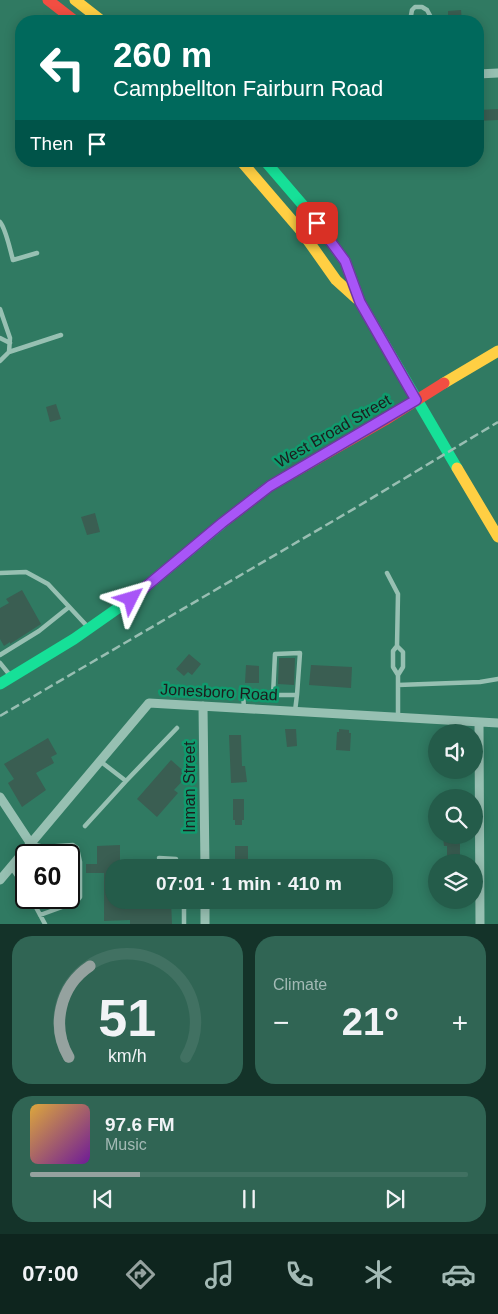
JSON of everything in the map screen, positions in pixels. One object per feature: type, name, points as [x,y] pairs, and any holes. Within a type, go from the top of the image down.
[{"type":"main road","points":[[48,0],[67,15]]},
{"type":"main road","points":[[75,0],[94,15]]},
{"type":"main road","points":[[246,167],[302,232],[336,280],[360,302]]},
{"type":"main road","points":[[270,167],[308,211],[345,261],[360,302],[498,537]]},
{"type":"main road","name":"West Broad Street","points":[[0,684],[74,639],[131,599],[222,523],[270,486],[498,351]]},
{"type":"street","points":[[484,74],[498,73]]},
{"type":"street","name":"Jonesboro Road","points":[[31,844],[149,702],[498,723]]},
{"type":"street","name":"Inman Street","points":[[203,706],[205,859]]},
{"type":"street","points":[[479,722],[480,924]]},
{"type":"street","points":[[0,797],[31,844]]},
{"type":"street","name":"Jonesboro Road","points":[[0,880],[15,862]]},
{"type":"street","points":[[205,909],[205,924]]},
{"type":"lane","points":[[411,15],[415,7],[422,7],[427,10],[430,15]]},
{"type":"lane","points":[[0,222],[4,228],[13,260],[37,253]]},
{"type":"lane","points":[[0,243],[7,240]]},
{"type":"lane","points":[[0,309],[1,319],[5,322],[10,338],[9,352]]},
{"type":"lane","points":[[0,360],[9,352],[61,335]]},
{"type":"lane","points":[[0,338],[10,343]]},
{"type":"lane","points":[[0,573],[26,572],[48,584],[89,628]]},
{"type":"lane","points":[[387,573],[398,594],[397,646],[393,651],[393,667],[398,675]]},
{"type":"lane","points":[[0,656],[39,631],[69,607]]},
{"type":"lane","points":[[397,646],[403,652],[403,667],[398,675],[398,717]]},
{"type":"lane","points":[[273,695],[275,654],[300,653],[295,711]]},
{"type":"lane","points":[[0,663],[12,677]]},
{"type":"lane","points":[[398,685],[480,682],[498,679]]},
{"type":"lane","points":[[244,708],[243,694],[262,696],[297,695]]},
{"type":"lane","points":[[85,826],[177,728]]},
{"type":"lane","points":[[100,761],[126,781]]},
{"type":"lane","points":[[159,858],[176,859]]},
{"type":"lane","points":[[11,867],[15,873]]},
{"type":"lane","points":[[37,909],[45,924]]},
{"type":"lane","points":[[40,915],[57,909]]},
{"type":"lane","points":[[184,909],[184,924]]},
{"type":"building","points":[[461,10],[461,15],[448,15],[448,11]]},
{"type":"building","points":[[498,109],[498,120],[484,121],[484,110]]},
{"type":"building","points":[[56,404],[61,419],[50,422],[46,407]]},
{"type":"building","points":[[95,513],[100,532],[87,535],[81,517]]},
{"type":"building","points":[[22,590],[41,624],[4,646],[0,639],[0,608],[9,603],[6,599]]},
{"type":"building","points":[[189,654],[201,664],[192,675],[188,672],[184,676],[176,669]]},
{"type":"building","points":[[279,658],[295,658],[294,685],[278,684]]},
{"type":"building","points":[[246,665],[259,666],[259,683],[245,683]]},
{"type":"building","points":[[311,665],[352,667],[351,688],[309,685]]},
{"type":"building","points":[[285,729],[296,729],[297,746],[287,747]]},
{"type":"building","points":[[339,729],[349,730],[349,733],[351,733],[350,751],[336,750],[337,732],[339,732]]},
{"type":"building","points":[[229,735],[241,735],[242,766],[245,766],[247,782],[231,783]]},
{"type":"building","points":[[48,738],[57,754],[51,757],[54,763],[36,773],[46,790],[22,807],[8,783],[14,779],[4,764]]},
{"type":"building","points":[[171,760],[188,775],[174,790],[178,793],[157,817],[137,799]]},
{"type":"building","points":[[233,799],[244,799],[244,820],[242,820],[242,825],[235,825],[235,820],[233,820]]},
{"type":"building","points":[[444,844],[460,844],[460,854],[447,854],[447,846],[444,846]]},
{"type":"building","points":[[120,845],[120,859],[105,859],[105,909],[171,909],[172,924],[130,924],[130,920],[104,921],[104,873],[86,873],[86,864],[97,864],[97,846]]},
{"type":"building","points":[[235,846],[248,846],[248,859],[235,859]]},
{"type":"railway","points":[[0,716],[357,507],[498,422]]},
{"type":"traffic: fast","points":[[270,167],[308,211],[345,261],[360,302],[457,468]]},
{"type":"traffic: fast","points":[[0,684],[74,639],[131,599],[225,521]]},
{"type":"traffic: slow","points":[[75,0],[94,15]]},
{"type":"traffic: slow","points":[[246,167],[302,232],[336,280],[357,299]]},
{"type":"traffic: slow","points":[[444,383],[498,351]]},
{"type":"traffic: slow","points":[[457,468],[498,537]]},
{"type":"traffic: jam","points":[[48,0],[67,15]]},
{"type":"traffic: jam","points":[[225,521],[270,486],[385,420],[444,383]]},
{"type":"route","points":[[131,599],[222,523],[270,486],[416,400],[360,302],[345,261],[317,223]]}]
